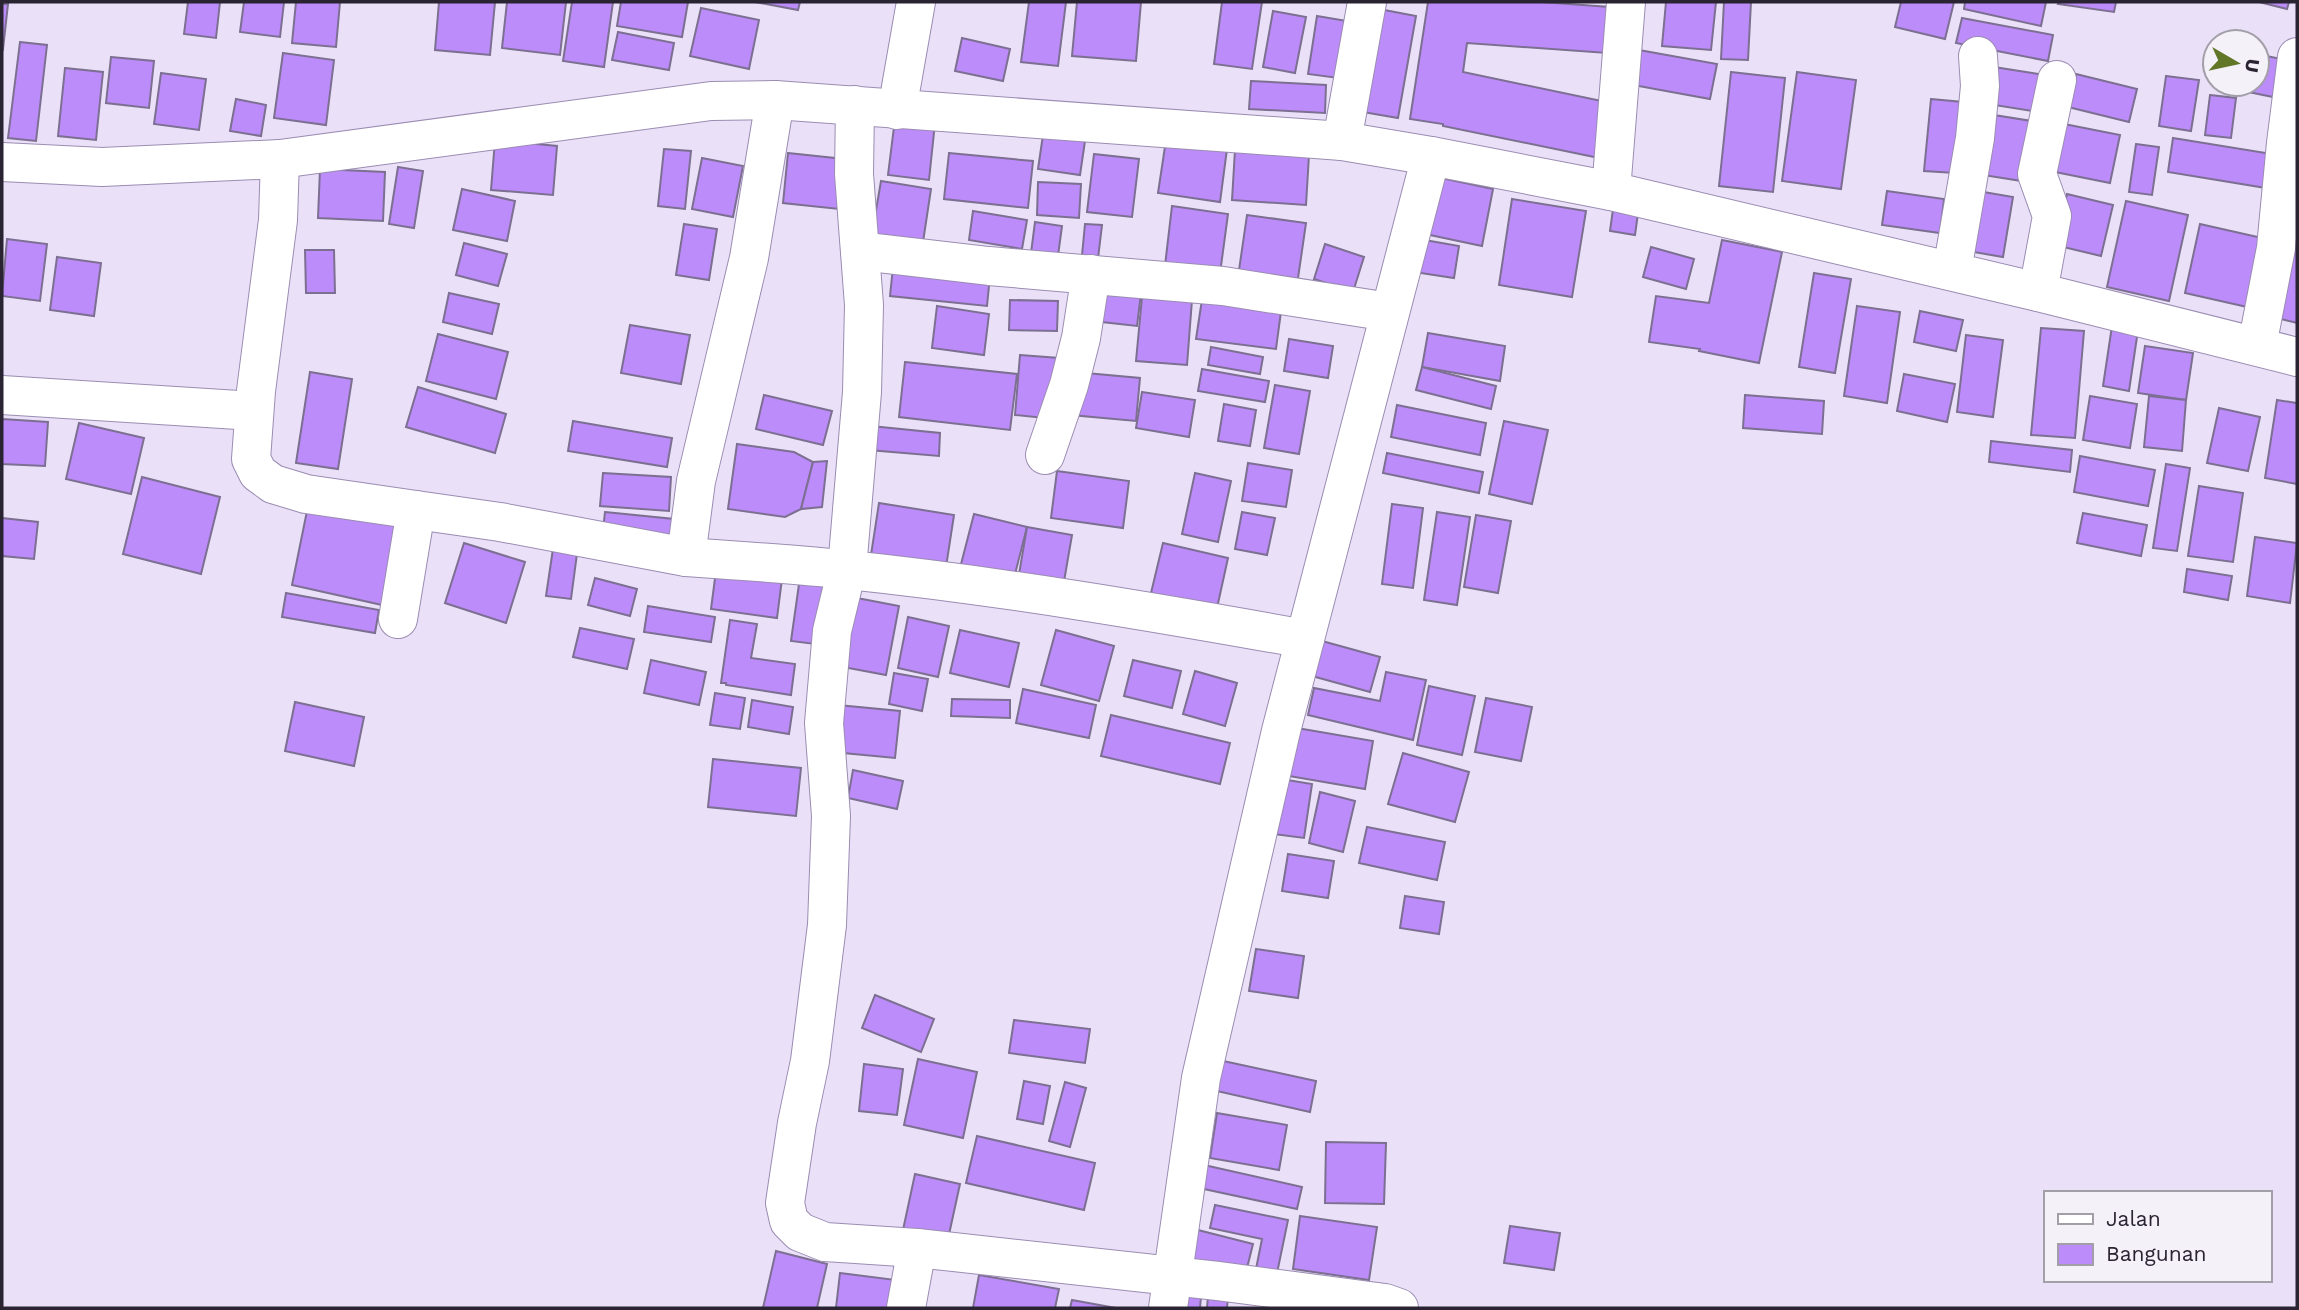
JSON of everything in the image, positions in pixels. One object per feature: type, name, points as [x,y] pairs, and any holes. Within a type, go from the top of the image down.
[{"type":"street","points":[[897,110],[916,2]]},
{"type":"street","points":[[1342,141],[1367,2]]},
{"type":"street","points":[[1611,191],[1626,2]]},
{"type":"street","points":[[1952,271],[1975,138],[1980,86],[1978,56]]},
{"type":"street","points":[[2257,346],[2276,248],[2297,58]]},
{"type":"street","points":[[2038,292],[2052,216],[2037,174],[2057,80]]},
{"type":"street","points":[[2,162],[102,167],[280,159],[711,101],[775,100],[855,105],[1342,141],[1611,191],[1952,271],[2297,357]]},
{"type":"street","points":[[685,557],[696,481],[749,258],[775,100]]},
{"type":"street","points":[[855,105],[854,174],[864,305],[862,391],[847,569],[832,631],[824,723],[831,816],[827,925],[810,1060],[785,1203],[789,1221],[800,1232],[825,1242],[917,1248],[1170,1292],[1385,1303],[1399,1308]]},
{"type":"street","points":[[1170,1292],[1201,1078],[1281,731],[1431,156]]},
{"type":"street","points":[[280,159],[278,220],[254,411],[251,459],[258,473],[273,484],[306,494],[500,522],[685,557],[847,569],[1133,608],[1305,639]]},
{"type":"street","points":[[860,251],[989,266],[1223,286],[1389,312]]},
{"type":"street","points":[[1045,455],[1069,385],[1081,338],[1091,274]]},
{"type":"street","points":[[2,395],[254,411]]},
{"type":"street","points":[[398,619],[416,510]]},
{"type":"street","points":[[906,1308],[917,1248]]},
{"type":"building","points":[[188,2],[220,2],[216,38],[184,34]]},
{"type":"building","points":[[244,2],[284,2],[280,37],[240,32]]},
{"type":"building","points":[[296,2],[340,2],[336,47],[292,43]]},
{"type":"building","points":[[439,2],[495,2],[490,55],[435,50]]},
{"type":"building","points":[[507,2],[566,2],[560,55],[502,48]]},
{"type":"building","points":[[572,2],[613,2],[604,67],[563,61]]},
{"type":"building","points":[[621,2],[688,2],[682,37],[617,26]]},
{"type":"building","points":[[755,2],[800,2],[798,10]]},
{"type":"building","points":[[1029,2],[1066,2],[1058,66],[1021,62]]},
{"type":"building","points":[[1077,2],[1141,2],[1136,61],[1072,56]]},
{"type":"building","points":[[1222,2],[1262,2],[1252,69],[1214,64]]},
{"type":"building","points":[[1428,2],[1541,2],[1610,7],[1607,53],[1467,43],[1463,72],[1616,104],[1604,159],[1410,119]]},
{"type":"building","points":[[1666,2],[1716,2],[1711,50],[1662,46]]},
{"type":"building","points":[[1724,2],[1751,2],[1748,60],[1721,59]]},
{"type":"building","points":[[1901,2],[1954,2],[1945,39],[1895,27]]},
{"type":"building","points":[[1965,2],[2046,2],[2041,26],[1964,9]]},
{"type":"building","points":[[2116,2],[2114,12],[2058,4]]},
{"type":"building","points":[[2259,2],[2289,2],[2287,9]]},
{"type":"building","points":[[2,4],[8,4],[3,49],[2,48]]},
{"type":"building","points":[[701,8],[759,20],[749,69],[690,56]]},
{"type":"building","points":[[1374,8],[1416,16],[1398,118],[1357,111]]},
{"type":"building","points":[[1273,11],[1306,17],[1295,73],[1263,67]]},
{"type":"building","points":[[1317,16],[1347,21],[1338,78],[1308,74]]},
{"type":"building","points":[[1962,18],[2053,35],[2048,61],[1956,43]]},
{"type":"building","points":[[618,32],[674,43],[669,70],[612,60]]},
{"type":"building","points":[[962,38],[1010,49],[1003,81],[955,71]]},
{"type":"building","points":[[20,42],[47,45],[36,141],[8,138]]},
{"type":"building","points":[[1639,50],[1717,64],[1710,99],[1633,85]]},
{"type":"building","points":[[283,53],[334,60],[326,125],[274,118]]},
{"type":"building","points":[[111,57],[154,61],[149,108],[106,103]]},
{"type":"building","points":[[2271,57],[2281,59],[2271,97]]},
{"type":"building","points":[[1994,67],[2052,76],[2046,113],[1988,104]]},
{"type":"building","points":[[65,68],[103,72],[96,140],[58,136]]},
{"type":"building","points":[[1731,72],[1785,78],[1773,192],[1719,186]]},
{"type":"building","points":[[1797,72],[1856,80],[1841,189],[1782,181]]},
{"type":"building","points":[[161,73],[206,79],[199,130],[154,124]]},
{"type":"building","points":[[2076,74],[2137,89],[2129,122],[2068,107]]},
{"type":"building","points":[[2166,76],[2199,80],[2191,131],[2159,126]]},
{"type":"building","points":[[1251,81],[1326,85],[1325,113],[1249,109]]},
{"type":"building","points":[[2210,98],[2236,98],[2231,138],[2205,135]]},
{"type":"building","points":[[236,99],[266,105],[261,136],[230,131]]},
{"type":"building","points":[[1931,99],[1963,102],[1955,173],[1924,171]]},
{"type":"building","points":[[1994,115],[2038,122],[2028,182],[1983,175]]},
{"type":"building","points":[[895,119],[935,123],[929,180],[888,175]]},
{"type":"building","points":[[2054,122],[2120,135],[2110,183],[2045,170]]},
{"type":"building","points":[[1043,135],[1085,141],[1080,175],[1038,169]]},
{"type":"building","points":[[2173,138],[2272,154],[2266,188],[2168,172]]},
{"type":"building","points":[[495,140],[557,146],[553,195],[491,190]]},
{"type":"building","points":[[1166,140],[1227,149],[1220,202],[1158,193]]},
{"type":"building","points":[[2136,144],[2159,147],[2152,195],[2129,192]]},
{"type":"building","points":[[664,149],[691,151],[685,209],[658,206]]},
{"type":"building","points":[[1235,150],[1309,155],[1306,205],[1232,200]]},
{"type":"building","points":[[788,153],[844,159],[839,209],[783,203]]},
{"type":"building","points":[[949,153],[1033,161],[1028,208],[944,199]]},
{"type":"building","points":[[1094,154],[1139,159],[1132,217],[1087,212]]},
{"type":"building","points":[[702,158],[743,166],[733,217],[692,209]]},
{"type":"building","points":[[398,167],[423,171],[414,228],[389,224]]},
{"type":"building","points":[[320,169],[385,172],[383,221],[318,218]]},
{"type":"building","points":[[1437,177],[1493,189],[1482,246],[1425,234]]},
{"type":"building","points":[[881,181],[931,189],[923,242],[872,234]]},
{"type":"building","points":[[1038,182],[1081,184],[1079,218],[1037,215]]},
{"type":"building","points":[[462,189],[515,201],[507,241],[453,230]]},
{"type":"building","points":[[1972,190],[2013,197],[2003,257],[1962,250]]},
{"type":"building","points":[[1887,191],[1944,199],[1940,233],[1882,225]]},
{"type":"building","points":[[2067,194],[2113,205],[2101,256],[2055,245]]},
{"type":"building","points":[[1512,199],[1586,211],[1572,297],[1499,285]]},
{"type":"building","points":[[2126,201],[2188,215],[2169,301],[2107,287]]},
{"type":"building","points":[[1614,202],[1639,206],[1635,235],[1610,231]]},
{"type":"building","points":[[1172,206],[1228,214],[1219,281],[1164,274]]},
{"type":"building","points":[[973,211],[1027,220],[1022,249],[969,240]]},
{"type":"building","points":[[1247,215],[1306,223],[1296,292],[1237,284]]},
{"type":"building","points":[[2297,221],[2297,323],[2273,317]]},
{"type":"building","points":[[1035,222],[1062,226],[1058,256],[1031,253]]},
{"type":"building","points":[[684,224],[717,229],[709,280],[676,275]]},
{"type":"building","points":[[1085,224],[1102,225],[1097,267],[1081,266]]},
{"type":"building","points":[[2200,224],[2271,240],[2256,309],[2185,293]]},
{"type":"building","points":[[7,239],[47,244],[40,301],[2,296]]},
{"type":"building","points":[[1419,239],[1459,246],[1454,278],[1414,272]]},
{"type":"building","points":[[1722,240],[1782,252],[1759,363],[1699,351],[1700,349],[1649,342],[1656,296],[1709,303]]},
{"type":"building","points":[[464,243],[507,254],[498,286],[456,275]]},
{"type":"building","points":[[1325,244],[1364,257],[1353,292],[1314,279]]},
{"type":"building","points":[[1651,247],[1694,259],[1686,289],[1643,277]]},
{"type":"building","points":[[305,250],[334,250],[335,293],[306,293]]},
{"type":"building","points":[[57,257],[101,263],[94,316],[50,310]]},
{"type":"building","points":[[893,267],[990,276],[987,306],[890,296]]},
{"type":"building","points":[[1814,273],[1851,279],[1835,373],[1799,367]]},
{"type":"building","points":[[1097,280],[1142,285],[1137,326],[1093,321]]},
{"type":"building","points":[[449,293],[499,304],[492,334],[443,322]]},
{"type":"building","points":[[1203,293],[1282,304],[1276,349],[1196,339]]},
{"type":"building","points":[[1142,297],[1192,300],[1187,365],[1136,361]]},
{"type":"building","points":[[1010,300],[1058,301],[1057,331],[1009,330]]},
{"type":"building","points":[[937,306],[989,314],[984,355],[932,348]]},
{"type":"building","points":[[1857,306],[1900,312],[1887,403],[1844,396]]},
{"type":"building","points":[[1920,311],[1963,320],[1956,351],[1914,342]]},
{"type":"building","points":[[630,325],[690,335],[681,384],[621,373]]},
{"type":"building","points":[[2112,326],[2138,330],[2129,391],[2103,386]]},
{"type":"building","points":[[2041,328],[2084,331],[2075,438],[2031,435]]},
{"type":"building","points":[[1428,333],[1505,346],[1500,381],[1422,367]]},
{"type":"building","points":[[438,334],[508,352],[496,399],[426,381]]},
{"type":"building","points":[[1966,335],[2003,340],[1993,417],[1957,412]]},
{"type":"building","points":[[1289,339],[1333,346],[1328,378],[1284,371]]},
{"type":"building","points":[[2145,346],[2193,353],[2186,400],[2138,393]]},
{"type":"building","points":[[1211,347],[1263,357],[1260,374],[1208,365]]},
{"type":"building","points":[[1020,355],[1059,358],[1054,419],[1015,415]]},
{"type":"building","points":[[905,362],[1017,374],[1010,430],[899,417]]},
{"type":"building","points":[[1422,367],[1496,386],[1491,409],[1416,390]]},
{"type":"building","points":[[1202,369],[1269,381],[1265,402],[1198,391]]},
{"type":"building","points":[[310,372],[352,379],[338,469],[296,463]]},
{"type":"building","points":[[1075,372],[1140,378],[1136,421],[1071,415]]},
{"type":"building","points":[[1904,374],[1955,384],[1947,422],[1897,411]]},
{"type":"building","points":[[1275,385],[1310,391],[1299,454],[1264,448]]},
{"type":"building","points":[[418,387],[506,414],[495,453],[406,427]]},
{"type":"building","points":[[1142,392],[1195,400],[1189,437],[1136,428]]},
{"type":"building","points":[[764,395],[832,411],[823,445],[756,429]]},
{"type":"building","points":[[1745,395],[1824,401],[1822,434],[1743,428]]},
{"type":"building","points":[[2090,396],[2137,404],[2130,448],[2083,440]]},
{"type":"building","points":[[2149,396],[2186,400],[2182,451],[2144,447]]},
{"type":"building","points":[[2277,400],[2297,403],[2297,484],[2265,478]]},
{"type":"building","points":[[1224,404],[1256,410],[1250,446],[1218,441]]},
{"type":"building","points":[[1397,405],[1486,423],[1480,455],[1391,437]]},
{"type":"building","points":[[2219,408],[2260,417],[2248,471],[2207,463]]},
{"type":"building","points":[[2,419],[48,422],[45,466],[2,464]]},
{"type":"building","points":[[573,421],[672,438],[667,467],[568,451]]},
{"type":"building","points":[[1504,421],[1548,430],[1532,504],[1489,494]]},
{"type":"building","points":[[79,423],[144,438],[131,494],[66,479]]},
{"type":"building","points":[[871,426],[940,433],[939,456],[869,450]]},
{"type":"building","points":[[1991,441],[2072,450],[2070,472],[1989,462]]},
{"type":"building","points":[[737,444],[794,452],[813,462],[801,509],[785,517],[728,509]]},
{"type":"building","points":[[1387,453],[1483,472],[1479,493],[1383,473]]},
{"type":"building","points":[[2080,456],[2155,470],[2148,506],[2074,492]]},
{"type":"building","points":[[827,461],[822,507],[801,509],[813,462]]},
{"type":"building","points":[[1248,463],[1292,470],[1286,507],[1242,501]]},
{"type":"building","points":[[2166,464],[2190,468],[2177,551],[2153,548]]},
{"type":"building","points":[[1057,471],[1129,481],[1123,528],[1051,518]]},
{"type":"building","points":[[603,473],[671,477],[669,511],[600,506]]},
{"type":"building","points":[[1195,473],[1231,481],[1218,542],[1182,534]]},
{"type":"building","points":[[142,477],[220,497],[201,574],[123,554]]},
{"type":"building","points":[[2199,486],[2243,493],[2233,562],[2188,556]]},
{"type":"building","points":[[309,501],[400,521],[382,605],[292,585]]},
{"type":"building","points":[[879,503],[954,515],[946,567],[871,555]]},
{"type":"building","points":[[1392,504],[1423,508],[1413,588],[1382,584]]},
{"type":"building","points":[[605,512],[674,519],[673,536],[603,530]]},
{"type":"building","points":[[1242,512],[1275,518],[1267,555],[1235,549]]},
{"type":"building","points":[[1437,512],[1470,517],[1457,605],[1424,600]]},
{"type":"building","points":[[2083,513],[2147,525],[2141,556],[2077,543]]},
{"type":"building","points":[[974,514],[1027,527],[1013,582],[960,568]]},
{"type":"building","points":[[1476,515],[1511,521],[1498,593],[1464,587]]},
{"type":"building","points":[[2,518],[38,522],[34,559],[2,556]]},
{"type":"building","points":[[1027,527],[1072,535],[1062,593],[1017,586]]},
{"type":"building","points":[[2255,537],[2297,543],[2290,603],[2247,596]]},
{"type":"building","points":[[554,542],[578,546],[571,599],[546,596]]},
{"type":"building","points":[[464,543],[525,562],[506,623],[445,603]]},
{"type":"building","points":[[1163,543],[1228,558],[1217,608],[1151,593]]},
{"type":"building","points":[[717,563],[783,571],[777,618],[711,609]]},
{"type":"building","points":[[2187,569],[2232,576],[2228,600],[2184,592]]},
{"type":"building","points":[[800,577],[824,581],[815,644],[791,641]]},
{"type":"building","points":[[595,578],[637,589],[630,616],[588,605]]},
{"type":"building","points":[[286,593],[379,610],[375,633],[282,617]]},
{"type":"building","points":[[857,598],[899,606],[886,675],[843,667]]},
{"type":"building","points":[[648,606],[715,617],[711,642],[644,632]]},
{"type":"building","points":[[908,617],[949,626],[938,677],[898,668]]},
{"type":"building","points":[[730,620],[757,624],[751,658],[795,664],[791,695],[721,683]]},
{"type":"building","points":[[580,628],[634,639],[627,669],[573,657]]},
{"type":"building","points":[[960,630],[1019,643],[1009,687],[950,673]]},
{"type":"building","points":[[1056,630],[1114,646],[1099,701],[1041,685]]},
{"type":"building","points":[[1322,641],[1380,657],[1370,692],[1312,676]]},
{"type":"building","points":[[651,660],[706,672],[699,705],[644,693]]},
{"type":"building","points":[[1133,660],[1181,671],[1172,708],[1124,696]]},
{"type":"building","points":[[1195,671],[1237,683],[1225,726],[1183,714]]},
{"type":"building","points":[[1386,672],[1426,680],[1413,740],[1308,715],[1314,688],[1380,701]]},
{"type":"building","points":[[894,673],[928,679],[922,711],[889,704]]},
{"type":"building","points":[[1429,686],[1475,696],[1462,755],[1417,745]]},
{"type":"building","points":[[1023,689],[1096,705],[1089,738],[1016,723]]},
{"type":"building","points":[[715,693],[745,698],[740,729],[710,725]]},
{"type":"building","points":[[1486,698],[1532,707],[1521,761],[1475,752]]},
{"type":"building","points":[[952,699],[1010,700],[1010,718],[951,716]]},
{"type":"building","points":[[752,700],[793,707],[789,734],[748,727]]},
{"type":"building","points":[[295,702],[364,717],[354,766],[285,751]]},
{"type":"building","points":[[838,705],[900,711],[895,758],[833,752]]},
{"type":"building","points":[[1111,715],[1230,743],[1220,784],[1101,756]]},
{"type":"building","points":[[1297,728],[1373,741],[1365,789],[1289,776]]},
{"type":"building","points":[[1403,753],[1469,772],[1455,822],[1388,804]]},
{"type":"building","points":[[713,759],[801,768],[796,816],[708,807]]},
{"type":"building","points":[[853,770],[903,781],[897,809],[848,798]]},
{"type":"building","points":[[1275,778],[1312,784],[1304,838],[1266,833]]},
{"type":"building","points":[[1320,792],[1355,801],[1343,852],[1309,843]]},
{"type":"building","points":[[1367,827],[1445,842],[1437,880],[1359,863]]},
{"type":"building","points":[[1288,854],[1334,861],[1328,898],[1282,891]]},
{"type":"building","points":[[1405,896],[1444,902],[1439,934],[1400,928]]},
{"type":"building","points":[[1256,949],[1304,956],[1298,998],[1249,991]]},
{"type":"building","points":[[875,995],[934,1019],[921,1052],[862,1028]]},
{"type":"building","points":[[1014,1020],[1090,1029],[1085,1063],[1009,1053]]},
{"type":"building","points":[[918,1059],[977,1072],[963,1138],[904,1125]]},
{"type":"building","points":[[1214,1059],[1316,1081],[1310,1112],[1208,1089]]},
{"type":"building","points":[[864,1064],[903,1069],[897,1115],[859,1111]]},
{"type":"building","points":[[1024,1081],[1050,1086],[1043,1124],[1017,1119]]},
{"type":"building","points":[[1065,1082],[1086,1088],[1070,1147],[1049,1141]]},
{"type":"building","points":[[1217,1113],[1287,1125],[1279,1170],[1210,1158]]},
{"type":"building","points":[[977,1136],[1095,1163],[1084,1210],[966,1183]]},
{"type":"building","points":[[1326,1142],[1386,1143],[1384,1204],[1325,1203]]},
{"type":"building","points":[[1204,1165],[1302,1187],[1297,1209],[1199,1188]]},
{"type":"building","points":[[915,1174],[960,1184],[948,1239],[903,1230]]},
{"type":"building","points":[[1215,1205],[1288,1220],[1276,1278],[1255,1274],[1262,1239],[1210,1228]]},
{"type":"building","points":[[1300,1216],[1377,1227],[1369,1280],[1293,1269]]},
{"type":"building","points":[[1510,1226],[1560,1233],[1554,1270],[1504,1263]]},
{"type":"building","points":[[1194,1229],[1253,1244],[1245,1276],[1186,1261]]},
{"type":"building","points":[[776,1251],[827,1264],[817,1308],[763,1308]]},
{"type":"building","points":[[840,1273],[896,1280],[893,1308],[836,1308]]},
{"type":"building","points":[[979,1275],[1059,1289],[1055,1308],[973,1308]]},
{"type":"building","points":[[1202,1284],[1200,1308],[1176,1308]]},
{"type":"building","points":[[1209,1284],[1229,1286],[1227,1308],[1207,1308]]},
{"type":"building","points":[[1072,1300],[1116,1308],[1070,1308]]}]
